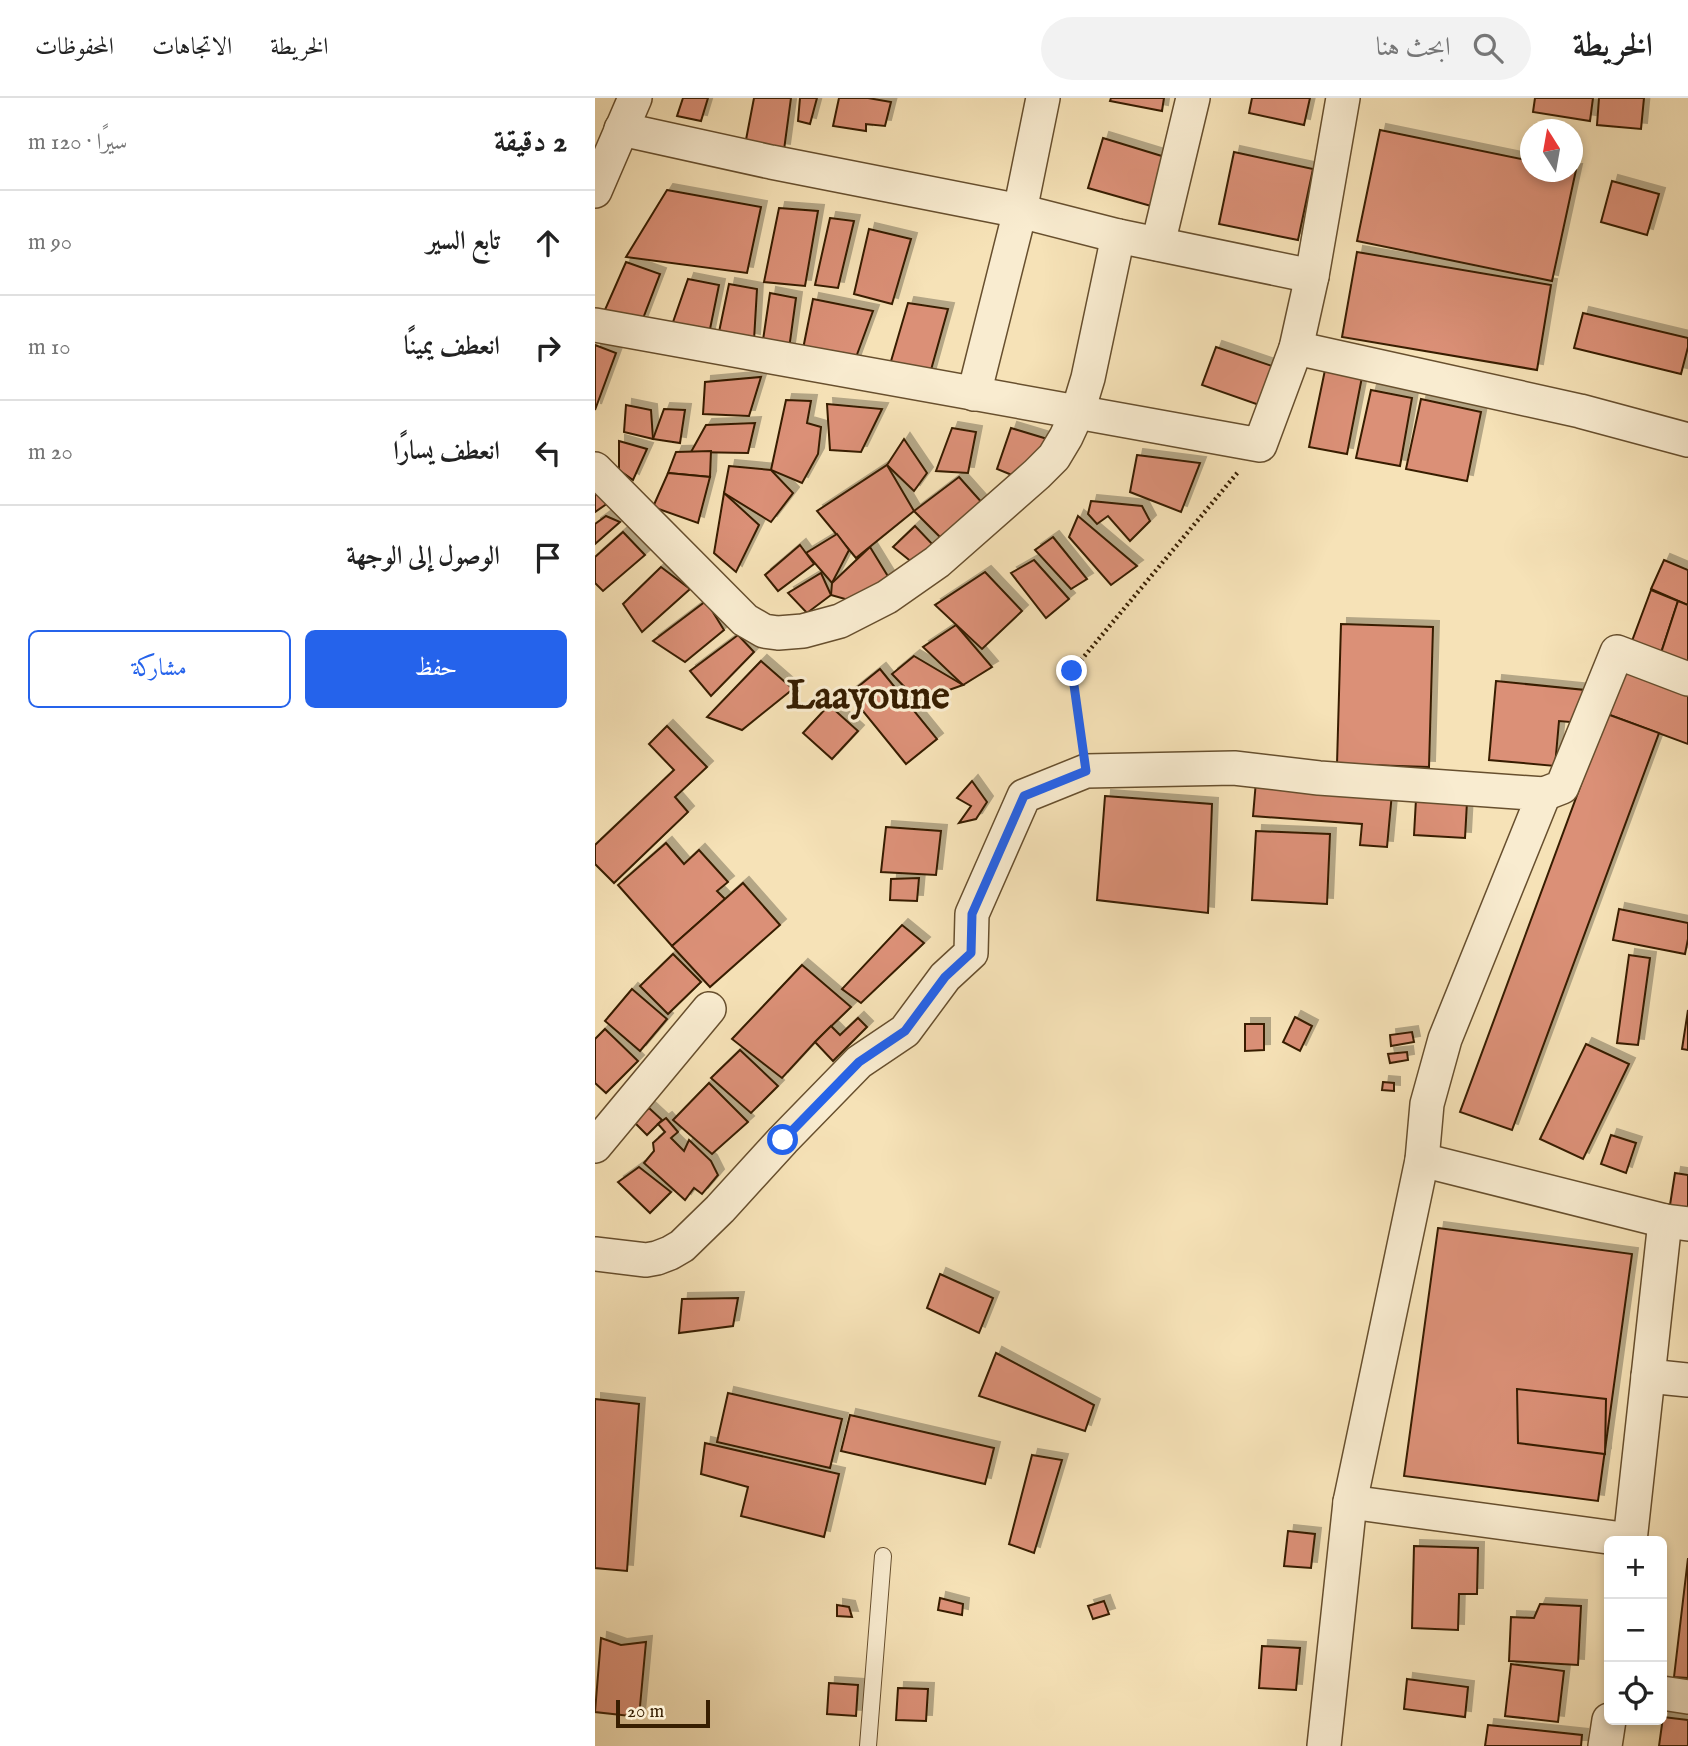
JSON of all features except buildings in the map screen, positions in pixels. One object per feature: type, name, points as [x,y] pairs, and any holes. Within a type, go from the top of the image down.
[{"type":"street","points":[[595,191],[635,98]]},
{"type":"street","points":[[974,394],[1020,212],[1043,98]]},
{"type":"street","points":[[1158,244],[1193,98]]},
{"type":"street","points":[[595,325],[1260,445],[1296,348],[1312,276],[1342,98]]},
{"type":"street","points":[[621,129],[1312,276]]},
{"type":"street","points":[[595,470],[745,620],[764,631],[778,633],[796,632],[840,621],[887,597],[937,562],[1054,457],[1078,411],[1088,378],[1118,236]]},
{"type":"street","points":[[1296,348],[1580,411],[1688,440]]},
{"type":"street","points":[[595,1255],[646,1260],[670,1253],[682,1246],[859,1062],[905,1031],[945,977],[971,953],[972,914],[1024,796],[1086,771],[1234,768],[1319,778],[1544,794],[1562,787],[1617,652],[1688,679]]},
{"type":"street","points":[[1324,1746],[1350,1503],[1422,1160],[1427,1104],[1445,1038],[1544,794]]},
{"type":"street","points":[[595,1146],[709,1009]]},
{"type":"street","points":[[1422,1160],[1676,1223],[1648,1376],[1630,1536]]},
{"type":"street","points":[[1648,1376],[1688,1380]]},
{"type":"street","points":[[1350,1503],[1604,1537]]},
{"type":"street","points":[[1667,1694],[1688,1697]]},
{"type":"street","points":[[1605,1746],[1608,1725]]},
{"type":"lane","points":[[867,1746],[883,1556]]},
{"type":"path","points":[[1086,771],[1072,671],[1260,445]]},
{"type":"district","name":"Laayoune","points":[[868,697]]},
{"type":"route","points":[[783,1140],[859,1062],[905,1031],[945,977],[971,953],[972,914],[1024,796],[1086,771],[1072,671]]}]
